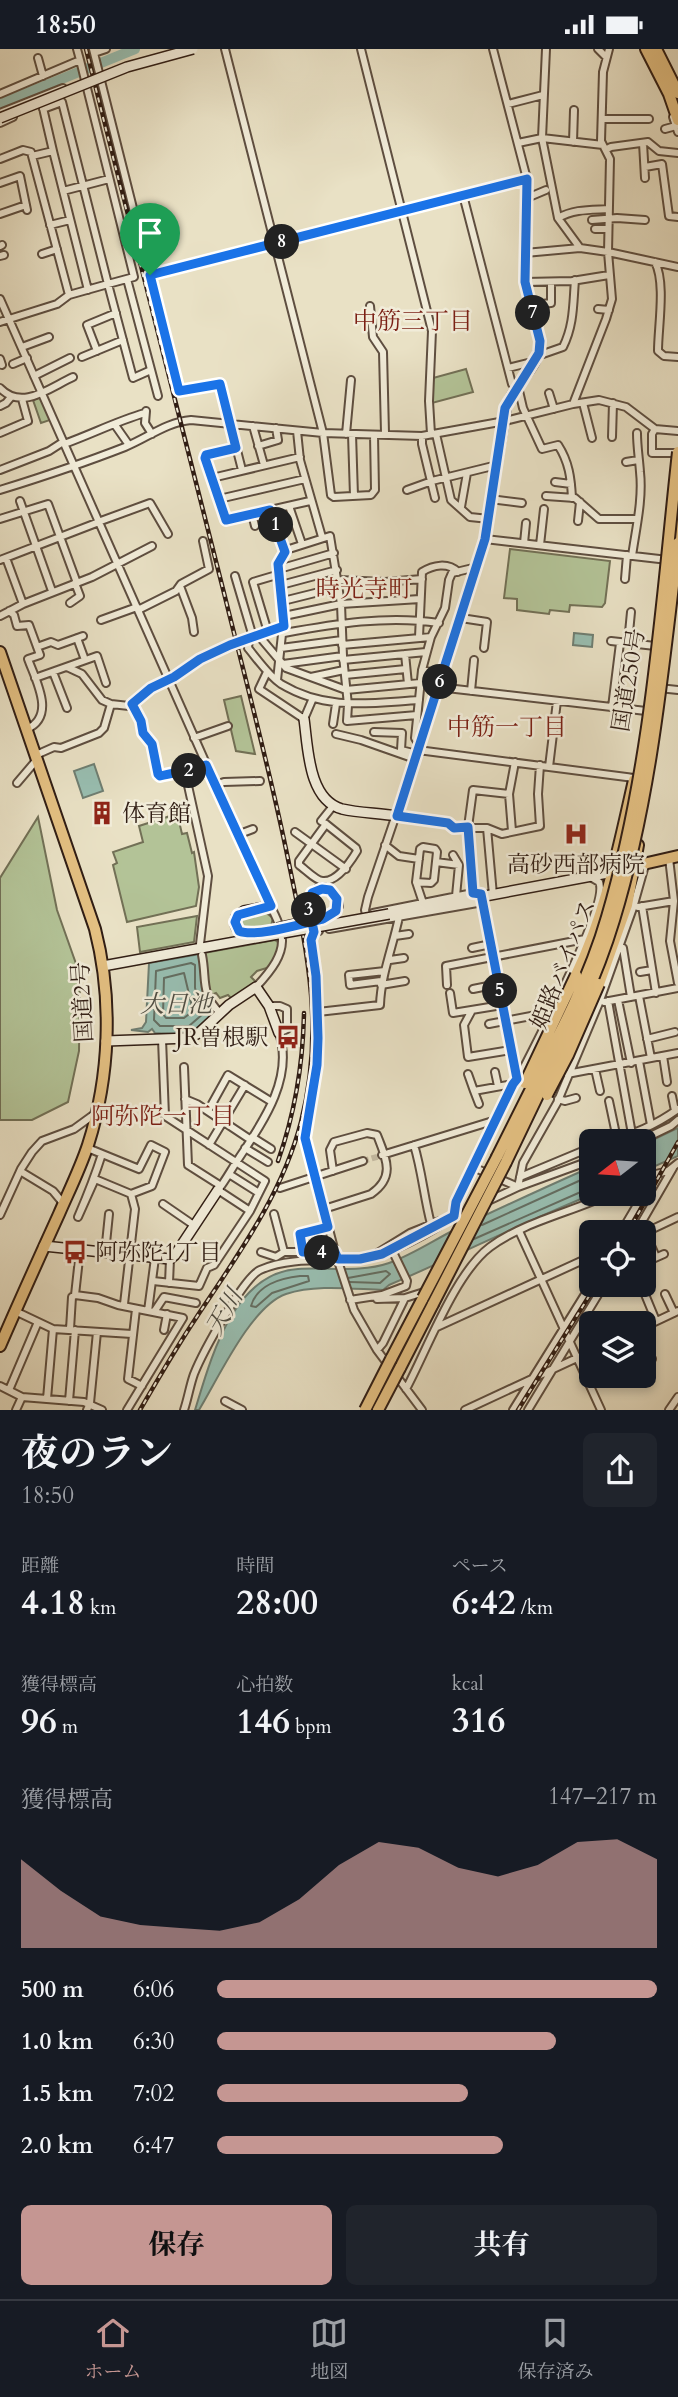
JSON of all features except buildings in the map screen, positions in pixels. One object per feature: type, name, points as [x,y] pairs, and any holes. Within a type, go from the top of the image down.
[{"type":"highway","points":[[643,49],[669,94],[677,126]]},
{"type":"highway","points":[[656,49],[678,93]]},
{"type":"highway","name":"姫路バイパス","points":[[378,1410],[400,1368],[460,1215],[526,1121],[533,1088],[585,980],[607,919],[636,789],[654,670],[678,453]]},
{"type":"highway","name":"国道250号","points":[[533,1088],[568,1055],[599,984],[641,864],[658,688],[672,625],[678,470]]},
{"type":"highway","name":"国道250号","points":[[533,1088],[613,872],[634,778],[678,522]]},
{"type":"highway","name":"姫路バイパス","points":[[533,1088],[587,993],[611,930],[626,875],[650,758],[662,682],[678,543]]},
{"type":"highway","name":"国道2号","points":[[0,652],[95,929],[103,966],[106,1041],[101,1090],[87,1148],[0,1346]]},
{"type":"highway","points":[[613,872],[673,857]]},
{"type":"highway","points":[[499,1157],[533,1088]]},
{"type":"highway","name":"姫路バイパス","points":[[365,1410],[391,1359],[428,1301],[499,1157]]},
{"type":"main road","points":[[0,120],[127,67],[195,49]]},
{"type":"main road","points":[[505,421],[505,408],[538,357],[540,341]]},
{"type":"main road","points":[[304,719],[317,787],[333,806],[397,816]]},
{"type":"main road","points":[[103,966],[278,931],[592,878],[613,872]]},
{"type":"main road","points":[[271,906],[241,913],[235,919],[235,926],[245,934],[278,931],[331,916],[338,906],[335,895],[330,890],[322,889],[312,893],[308,902],[312,924]]},
{"type":"main road","points":[[106,1041],[189,1038],[256,987],[269,1006],[279,1033]]},
{"type":"main road","points":[[44,1246],[170,1259],[219,1188]]},
{"type":"street","points":[[0,323],[57,304],[69,295],[134,277],[77,49]]},
{"type":"street","points":[[106,49],[93,51],[179,391],[220,384],[242,470]]},
{"type":"street","points":[[225,49],[323,433],[331,495],[371,495],[375,490],[374,435]]},
{"type":"street","points":[[361,49],[432,331],[429,401],[433,434],[447,477],[451,500],[470,517],[489,519]]},
{"type":"street","points":[[493,49],[527,179],[525,282],[540,341]]},
{"type":"street","points":[[546,49],[542,138],[558,218],[580,248]]},
{"type":"street","points":[[598,49],[606,57]]},
{"type":"street","points":[[573,404],[612,299],[608,252],[610,159],[605,147],[603,119],[603,72],[608,49]]},
{"type":"street","points":[[38,58],[43,76]]},
{"type":"street","points":[[1,91],[80,60]]},
{"type":"street","points":[[0,113],[86,79]]},
{"type":"street","points":[[43,107],[86,87]]},
{"type":"street","points":[[508,104],[543,95]]},
{"type":"street","points":[[0,120],[71,98]]},
{"type":"street","points":[[62,102],[133,377],[151,370]]},
{"type":"street","points":[[43,107],[88,290]]},
{"type":"street","points":[[573,142],[574,110]]},
{"type":"street","points":[[603,119],[649,119]]},
{"type":"street","points":[[665,129],[677,126]]},
{"type":"street","points":[[518,143],[542,138],[605,147],[643,143],[652,144],[659,151],[678,153]]},
{"type":"street","points":[[643,143],[645,178]]},
{"type":"street","points":[[0,159],[23,150],[31,152],[69,295]]},
{"type":"street","points":[[32,156],[54,151]]},
{"type":"street","points":[[645,167],[662,165],[669,216],[678,217]]},
{"type":"street","points":[[0,183],[19,176],[26,207],[0,214]]},
{"type":"street","points":[[63,191],[109,179]]},
{"type":"street","points":[[150,275],[527,179]]},
{"type":"street","points":[[23,190],[40,187]]},
{"type":"street","points":[[527,198],[546,190]]},
{"type":"street","points":[[463,195],[512,384],[517,389],[542,449],[558,445],[568,464],[572,498]]},
{"type":"street","points":[[558,218],[582,210],[608,209]]},
{"type":"street","points":[[50,225],[70,220]]},
{"type":"street","points":[[592,220],[645,220]]},
{"type":"street","points":[[595,229],[608,229]]},
{"type":"street","points":[[525,253],[580,248],[678,267]]},
{"type":"street","points":[[42,254],[57,249]]},
{"type":"street","points":[[655,263],[661,282],[658,351],[664,356],[678,357]]},
{"type":"street","points":[[525,282],[551,282],[609,275]]},
{"type":"street","points":[[127,279],[158,396]]},
{"type":"street","points":[[508,368],[563,347],[572,324],[575,280]]},
{"type":"street","points":[[531,305],[551,303],[551,282]]},
{"type":"street","points":[[0,299],[237,835],[278,919],[282,950],[271,971],[256,987]]},
{"type":"street","points":[[370,306],[373,337],[383,352],[385,433]]},
{"type":"street","points":[[598,309],[609,310]]},
{"type":"street","points":[[97,351],[88,325],[116,313]]},
{"type":"street","points":[[22,347],[49,337]]},
{"type":"street","points":[[82,357],[123,340]]},
{"type":"street","points":[[13,364],[27,358]]},
{"type":"street","points":[[34,376],[70,358]]},
{"type":"street","points":[[0,388],[11,397],[22,399],[73,377]]},
{"type":"street","points":[[348,384],[349,434],[355,496]]},
{"type":"street","points":[[549,393],[554,409]]},
{"type":"street","points":[[0,406],[11,397]]},
{"type":"street","points":[[0,433],[28,421],[22,399]]},
{"type":"street","points":[[0,490],[74,466],[129,445],[177,422],[191,419],[323,433],[422,436],[599,400],[626,407],[655,429],[678,431]]},
{"type":"street","points":[[583,403],[592,438]]},
{"type":"street","points":[[612,437],[613,403]]},
{"type":"street","points":[[0,470],[146,411],[145,423],[152,434]]},
{"type":"street","points":[[367,922],[365,914],[368,897],[418,752],[485,539],[505,421]]},
{"type":"street","points":[[115,425],[129,445]]},
{"type":"street","points":[[253,426],[264,465]]},
{"type":"street","points":[[258,446],[278,440],[276,428]]},
{"type":"street","points":[[655,429],[652,434],[652,453],[678,453]]},
{"type":"street","points":[[297,431],[310,501],[322,537]]},
{"type":"street","points":[[625,579],[637,519],[640,484],[637,433]]},
{"type":"street","points":[[422,436],[435,498]]},
{"type":"street","points":[[236,448],[206,455],[226,520],[310,501]]},
{"type":"street","points":[[212,478],[300,457]]},
{"type":"street","points":[[626,462],[638,460]]},
{"type":"street","points":[[407,490],[431,481],[496,465]]},
{"type":"street","points":[[461,507],[467,473]]},
{"type":"street","points":[[219,499],[305,479]]},
{"type":"street","points":[[555,482],[571,484]]},
{"type":"street","points":[[547,496],[572,498],[599,519],[637,519]]},
{"type":"street","points":[[491,499],[512,505],[522,503]]},
{"type":"street","points":[[20,501],[52,591]]},
{"type":"street","points":[[578,521],[580,502]]},
{"type":"street","points":[[23,604],[3,559],[150,503],[168,534]]},
{"type":"street","points":[[0,519],[48,504],[80,596],[69,603]]},
{"type":"street","points":[[289,506],[302,544]]},
{"type":"street","points":[[270,510],[285,552]]},
{"type":"street","points":[[540,545],[542,513]]},
{"type":"street","points":[[251,515],[255,526]]},
{"type":"street","points":[[524,543],[526,523]]},
{"type":"street","points":[[277,680],[284,629],[278,564],[285,552],[330,536],[343,623],[347,721],[417,715]]},
{"type":"street","points":[[485,539],[673,560]]},
{"type":"street","points":[[100,620],[137,609],[176,591],[209,569],[203,541]]},
{"type":"street","points":[[0,617],[152,546]]},
{"type":"street","points":[[268,632],[253,582],[334,553]]},
{"type":"street","points":[[419,637],[422,572],[437,566],[448,566],[458,572]]},
{"type":"street","points":[[418,752],[415,738],[426,652],[445,608],[452,573],[477,567]]},
{"type":"street","points":[[281,585],[337,570]]},
{"type":"street","points":[[235,576],[254,637],[286,668],[346,690],[421,683]]},
{"type":"street","points":[[283,600],[339,584],[422,579]]},
{"type":"street","points":[[180,586],[192,618],[194,632]]},
{"type":"street","points":[[284,616],[341,604],[420,599]]},
{"type":"street","points":[[9,611],[14,615],[17,626],[29,625],[40,655],[28,659],[42,695],[42,710],[38,721],[27,729]]},
{"type":"street","points":[[612,707],[631,612]]},
{"type":"street","points":[[461,618],[487,622],[484,648]]},
{"type":"street","points":[[66,667],[87,678],[98,696],[111,705],[132,704],[151,688],[200,659],[268,632],[343,623],[418,620],[439,623]]},
{"type":"street","points":[[37,647],[51,642],[58,645],[80,637],[85,660]]},
{"type":"street","points":[[254,637],[248,648],[267,672],[313,698],[348,705],[419,700]]},
{"type":"street","points":[[281,648],[431,637]]},
{"type":"street","points":[[611,641],[655,646]]},
{"type":"street","points":[[281,662],[426,652]]},
{"type":"street","points":[[405,654],[408,684]]},
{"type":"street","points":[[35,678],[97,656],[106,683]]},
{"type":"street","points":[[471,691],[469,673],[474,660]]},
{"type":"street","points":[[309,678],[406,669]]},
{"type":"street","points":[[422,670],[443,675]]},
{"type":"street","points":[[53,672],[65,694],[67,708]]},
{"type":"street","points":[[267,672],[259,689],[304,719],[313,698]]},
{"type":"street","points":[[438,687],[646,711]]},
{"type":"street","points":[[658,688],[678,690]]},
{"type":"street","points":[[549,767],[557,701]]},
{"type":"street","points":[[132,704],[141,721],[143,733],[152,744],[160,776],[206,765]]},
{"type":"street","points":[[333,724],[336,704]]},
{"type":"street","points":[[17,783],[37,758],[54,747],[99,733],[104,727],[111,705]]},
{"type":"street","points":[[194,738],[228,726]]},
{"type":"street","points":[[374,732],[402,733],[401,750],[634,778]]},
{"type":"street","points":[[336,734],[418,752]]},
{"type":"street","points":[[512,831],[509,794],[515,762]]},
{"type":"street","points":[[397,816],[448,823],[454,828],[487,828],[502,834],[540,826],[540,765]]},
{"type":"street","points":[[185,772],[208,876],[200,944]]},
{"type":"street","points":[[215,785],[224,782],[260,781]]},
{"type":"street","points":[[509,794],[473,790],[468,827],[479,897],[494,957],[511,1050],[533,1088]]},
{"type":"street","points":[[326,824],[299,861],[299,865],[320,881],[326,882],[346,869],[357,851],[356,848],[326,824],[321,821],[333,806]]},
{"type":"street","points":[[487,828],[493,895]]},
{"type":"street","points":[[237,835],[253,829]]},
{"type":"street","points":[[295,832],[346,869]]},
{"type":"street","points":[[385,845],[399,856],[419,859]]},
{"type":"street","points":[[416,882],[430,883],[434,880],[435,849],[420,849],[416,882],[423,903]]},
{"type":"street","points":[[453,855],[459,865],[456,896]]},
{"type":"street","points":[[599,1003],[656,993],[678,986],[670,940],[674,901],[673,857]]},
{"type":"street","points":[[436,862],[459,865]]},
{"type":"street","points":[[568,1074],[620,946],[639,886],[641,864]]},
{"type":"street","points":[[639,886],[641,864]]},
{"type":"street","points":[[518,1187],[533,1088],[530,1055],[596,916],[604,892],[600,883],[592,878]]},
{"type":"street","points":[[312,924],[456,896],[479,897]]},
{"type":"street","points":[[312,924],[367,922],[399,917],[479,897]]},
{"type":"street","points":[[633,908],[674,901]]},
{"type":"street","points":[[642,907],[656,993]]},
{"type":"street","points":[[318,1012],[380,1005],[381,983],[390,960],[399,917]]},
{"type":"street","points":[[312,924],[318,1012],[317,1065],[305,1138],[349,1296],[377,1350],[422,1410]]},
{"type":"street","points":[[395,936],[409,934]]},
{"type":"street","points":[[447,985],[446,966],[585,939]]},
{"type":"street","points":[[472,948],[491,944]]},
{"type":"street","points":[[612,976],[620,946]]},
{"type":"street","points":[[620,946],[623,948],[631,997]]},
{"type":"street","points":[[637,954],[648,952]]},
{"type":"street","points":[[202,955],[206,994],[209,1003],[220,1013]]},
{"type":"street","points":[[390,960],[404,958]]},
{"type":"street","points":[[640,972],[652,970]]},
{"type":"street","points":[[385,971],[349,975],[350,985],[405,981]]},
{"type":"street","points":[[473,989],[498,984]]},
{"type":"street","points":[[450,993],[453,1013],[502,1005]]},
{"type":"street","points":[[639,996],[650,1058]]},
{"type":"street","points":[[618,1000],[651,1125]]},
{"type":"street","points":[[608,1002],[631,1129]]},
{"type":"street","points":[[219,1188],[252,1139],[272,1102],[283,1065],[284,1054],[279,1033],[286,1030],[287,1009],[269,1006]]},
{"type":"street","points":[[471,1011],[464,1025],[465,1058],[511,1050]]},
{"type":"street","points":[[489,1024],[552,1012]]},
{"type":"street","points":[[647,1039],[675,1032]]},
{"type":"street","points":[[153,1281],[198,1286],[250,1211],[265,1181],[164,1116],[162,1039]]},
{"type":"street","points":[[460,1215],[456,1202],[496,1120],[533,1088],[568,1074],[678,1053]]},
{"type":"street","points":[[530,1055],[568,1074]]},
{"type":"street","points":[[663,1056],[667,1082]]},
{"type":"street","points":[[184,1067],[188,1165],[250,1211]]},
{"type":"street","points":[[595,1069],[600,1091]]},
{"type":"street","points":[[495,1072],[498,1086]]},
{"type":"street","points":[[468,1073],[479,1104]]},
{"type":"street","points":[[208,1111],[228,1075],[272,1102]]},
{"type":"street","points":[[209,1145],[245,1085]]},
{"type":"street","points":[[474,1091],[498,1086],[533,1088],[565,1101],[576,1098]]},
{"type":"street","points":[[643,1129],[677,1110],[672,1096]]},
{"type":"street","points":[[185,1099],[271,1149]]},
{"type":"street","points":[[609,1101],[615,1114],[616,1129]]},
{"type":"street","points":[[0,1215],[20,1171],[42,1141],[74,1129],[96,1114]]},
{"type":"street","points":[[382,1155],[496,1120]]},
{"type":"street","points":[[656,1133],[678,1120]]},
{"type":"street","points":[[324,1209],[377,1190],[389,1169],[374,1133],[336,1141],[331,1145],[333,1171]]},
{"type":"street","points":[[90,1149],[139,1169],[151,1145],[165,1152],[152,1186],[131,1194],[95,1179]]},
{"type":"street","points":[[414,1145],[432,1224]]},
{"type":"street","points":[[245,1148],[268,1162]]},
{"type":"street","points":[[520,1177],[579,1152]]},
{"type":"street","points":[[95,1179],[78,1217],[85,1202],[95,1179],[102,1154]]},
{"type":"street","points":[[280,1188],[362,1161]]},
{"type":"street","points":[[184,1410],[200,1363],[239,1293],[259,1270],[296,1261],[339,1262],[394,1254],[460,1215],[518,1187],[579,1165]]},
{"type":"street","points":[[656,1173],[668,1171],[675,1165]]},
{"type":"street","points":[[643,1220],[675,1165]]},
{"type":"street","points":[[473,1167],[518,1187]]},
{"type":"street","points":[[20,1171],[66,1198],[85,1202]]},
{"type":"street","points":[[229,1174],[259,1193]]},
{"type":"street","points":[[124,1304],[135,1209],[131,1194]]},
{"type":"street","points":[[163,1204],[169,1211],[195,1226]]},
{"type":"street","points":[[406,1389],[462,1278],[479,1256],[492,1245],[519,1231],[582,1206]]},
{"type":"street","points":[[105,1253],[109,1214]]},
{"type":"street","points":[[370,1257],[410,1233],[460,1215]]},
{"type":"street","points":[[656,1227],[678,1217]]},
{"type":"street","points":[[273,1218],[284,1252]]},
{"type":"street","points":[[303,1252],[300,1234],[328,1227]]},
{"type":"street","points":[[519,1231],[601,1410]]},
{"type":"street","points":[[69,1410],[72,1297],[75,1294],[80,1250]]},
{"type":"street","points":[[261,1252],[276,1257],[284,1252],[335,1252]]},
{"type":"street","points":[[365,1297],[406,1286],[407,1281],[394,1254]]},
{"type":"street","points":[[656,1257],[664,1254]]},
{"type":"street","points":[[151,1311],[155,1258]]},
{"type":"street","points":[[169,1283],[170,1259]]},
{"type":"street","points":[[438,1327],[579,1262]]},
{"type":"street","points":[[349,1296],[371,1299],[405,1298],[462,1278]]},
{"type":"street","points":[[75,1294],[183,1318],[127,1410]]},
{"type":"street","points":[[656,1321],[676,1312],[665,1294]]},
{"type":"street","points":[[151,1311],[164,1297],[196,1303]]},
{"type":"street","points":[[513,1410],[583,1297]]},
{"type":"street","points":[[527,1410],[597,1297]]},
{"type":"street","points":[[377,1350],[405,1298]]},
{"type":"street","points":[[136,1309],[128,1379],[142,1386]]},
{"type":"street","points":[[15,1311],[53,1329],[132,1334]]},
{"type":"street","points":[[164,1330],[167,1314]]},
{"type":"street","points":[[9,1390],[38,1322]]},
{"type":"street","points":[[51,1410],[48,1387],[53,1329]]},
{"type":"street","points":[[89,1406],[97,1332]]},
{"type":"street","points":[[465,1410],[577,1358]]},
{"type":"street","points":[[0,1385],[22,1397],[71,1401],[102,1410]]},
{"type":"street","points":[[38,1385],[48,1387]]},
{"type":"street","points":[[16,1410],[22,1397]]},
{"type":"street","points":[[668,1410],[678,1397]]},
{"type":"street","points":[[225,1401],[242,1410]]},
{"type":"green space","points":[[466,369],[473,392],[432,403],[433,378]]},
{"type":"green space","points":[[41,397],[50,420],[41,423],[33,400]]},
{"type":"green space","points":[[510,549],[610,561],[605,603],[602,607],[570,605],[569,612],[550,610],[549,614],[517,610],[517,599],[504,598]]},
{"type":"green space","points":[[241,696],[255,754],[236,751],[224,700]]},
{"type":"green space","points":[[173,815],[175,822],[179,821],[182,834],[187,833],[192,853],[194,852],[199,887],[196,906],[127,922],[113,865],[117,863],[113,852],[143,842],[139,826]]},
{"type":"green space","points":[[38,817],[57,910],[80,975],[79,1051],[68,1102],[32,1120],[0,1120],[0,878]]},
{"type":"green space","points":[[265,912],[273,918],[271,926],[249,930],[240,926],[239,920],[245,915]]},
{"type":"green space","points":[[197,916],[194,942],[140,952],[137,927]]},
{"type":"green space","points":[[275,940],[279,943],[278,951],[270,967],[257,971],[251,977],[256,982],[232,999],[228,995],[220,998],[216,993],[209,996],[204,953]]},
{"type":"water","points":[[574,633],[593,635],[592,647],[573,645]]},
{"type":"water","points":[[94,764],[103,791],[83,798],[74,771]]},
{"type":"water","name":"大日池","points":[[200,954],[204,995],[216,1012],[195,1030],[183,1034],[155,1033],[152,1029],[148,1032],[131,1030],[142,1028],[146,1022],[149,963]]},
{"type":"water","points":[[678,1128],[678,1156],[656,1166],[656,1138]]},
{"type":"water","points":[[579,1173],[579,1200],[383,1290],[309,1289],[286,1294],[273,1301],[248,1328],[199,1410],[195,1410],[217,1344],[228,1321],[257,1285],[276,1274],[298,1269],[355,1269],[389,1263]]},
{"type":"waterway","points":[[0,104],[135,49]]},
{"type":"tunnel","points":[[363,1161],[380,1156]]},
{"type":"railway","points":[[86,49],[274,792],[311,990],[312,1055],[308,1088],[293,1149],[257,1224],[140,1410]]},
{"type":"railway","points":[[278,1161],[297,1088],[304,1013]]},
{"type":"railway","points":[[635,1220],[678,1142]]},
{"type":"railway","points":[[518,1410],[589,1297]]},
{"type":"place","name":"体育館","points":[[102,813]]},
{"type":"place","name":"高砂西部病院","points":[[576,834]]},
{"type":"place","name":"JR曽根駅","points":[[288,1037]]},
{"type":"place","name":"阿弥陀1丁目","points":[[75,1252]]},
{"type":"district","name":"中筋三丁目","points":[[413,321]]},
{"type":"district","name":"時光寺町","points":[[364,589]]},
{"type":"district","name":"中筋一丁目","points":[[507,727]]},
{"type":"district","name":"阿弥陀一丁目","points":[[163,1116]]},
{"type":"route","points":[[150,275],[179,391],[220,384],[236,448],[206,455],[205,458],[226,520],[270,510],[285,552],[278,564],[284,626],[200,659],[174,677],[160,682],[132,704],[138,712],[143,733],[152,744],[160,776],[206,765],[271,906],[244,911],[238,915],[235,926],[241,933],[250,934],[277,928],[323,919],[329,917],[336,911],[337,899],[330,890],[322,889],[312,893],[308,902],[310,916],[312,923],[314,932],[311,940],[316,976],[318,1038],[317,1065],[305,1138],[328,1227],[300,1234],[303,1252],[335,1252],[338,1259],[370,1257],[392,1250],[454,1216],[456,1202],[517,1079],[481,894],[473,893],[468,827],[454,828],[448,823],[397,816],[485,539],[505,408],[539,353],[540,341],[525,282],[527,179],[150,275]]},
{"type":"water label","name":"天川","points":[[224,1312]]}]
